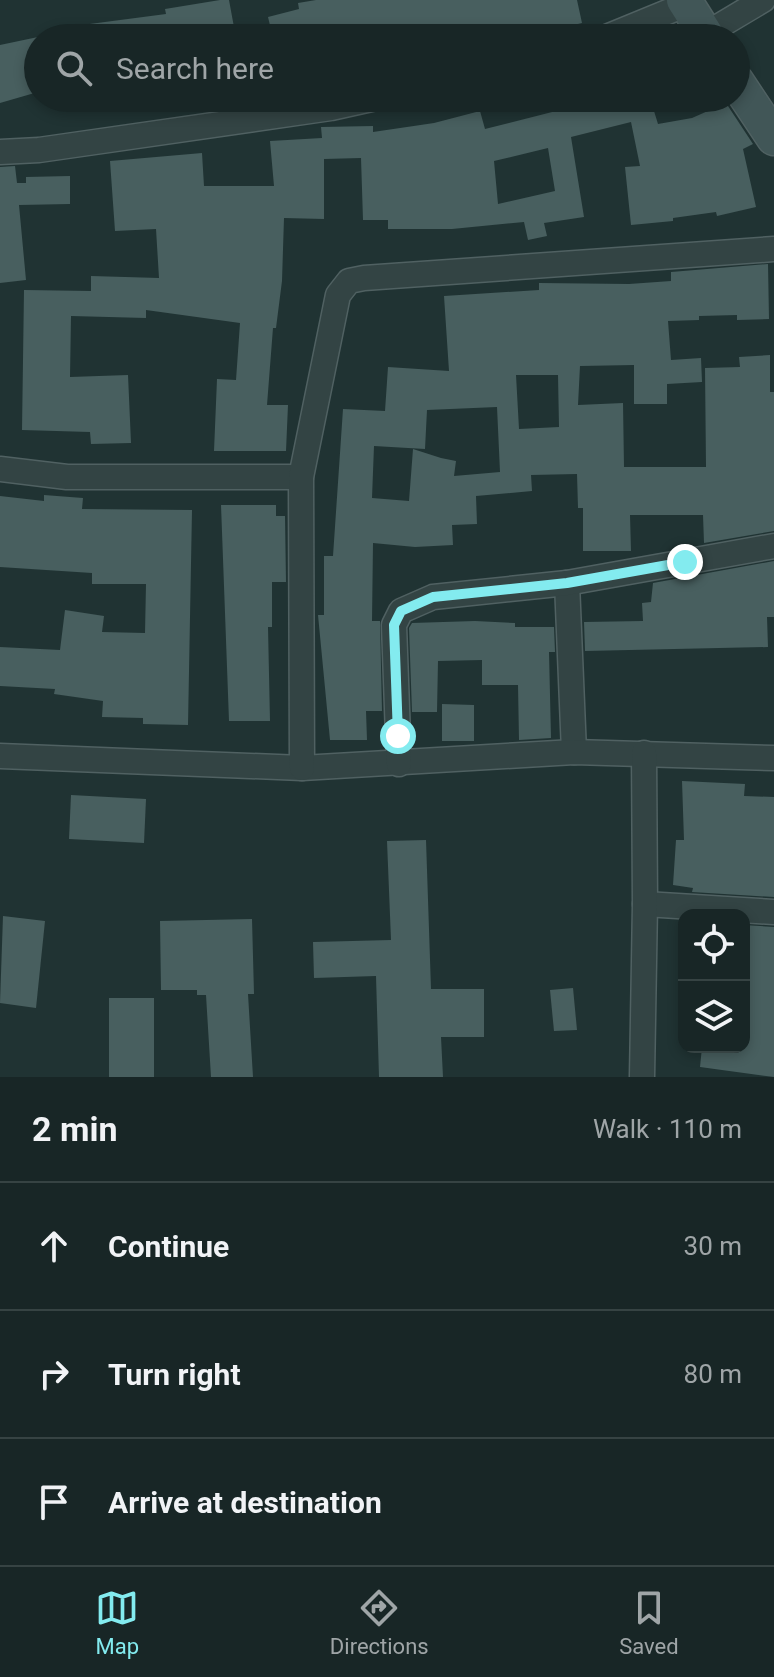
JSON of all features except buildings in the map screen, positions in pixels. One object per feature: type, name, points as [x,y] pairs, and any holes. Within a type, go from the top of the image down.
[{"type":"street","points":[[726,24],[763,0]]},
{"type":"street","points":[[636,24],[686,2],[700,24]]},
{"type":"street","points":[[750,102],[774,138]]},
{"type":"street","points":[[0,152],[39,150],[303,112]]},
{"type":"street","points":[[302,768],[301,477],[338,295],[349,281],[774,249]]},
{"type":"street","points":[[0,469],[67,477],[301,477]]},
{"type":"street","points":[[399,764],[394,625],[401,611],[433,597],[567,583],[774,546]]},
{"type":"street","points":[[567,583],[574,752]]},
{"type":"street","points":[[0,756],[302,768],[574,752],[774,758]]},
{"type":"street","points":[[642,1077],[644,753]]},
{"type":"street","points":[[645,904],[774,912]]},
{"type":"route","points":[[398,736],[394,625],[401,611],[414,603],[433,597],[567,583],[685,562]]}]
